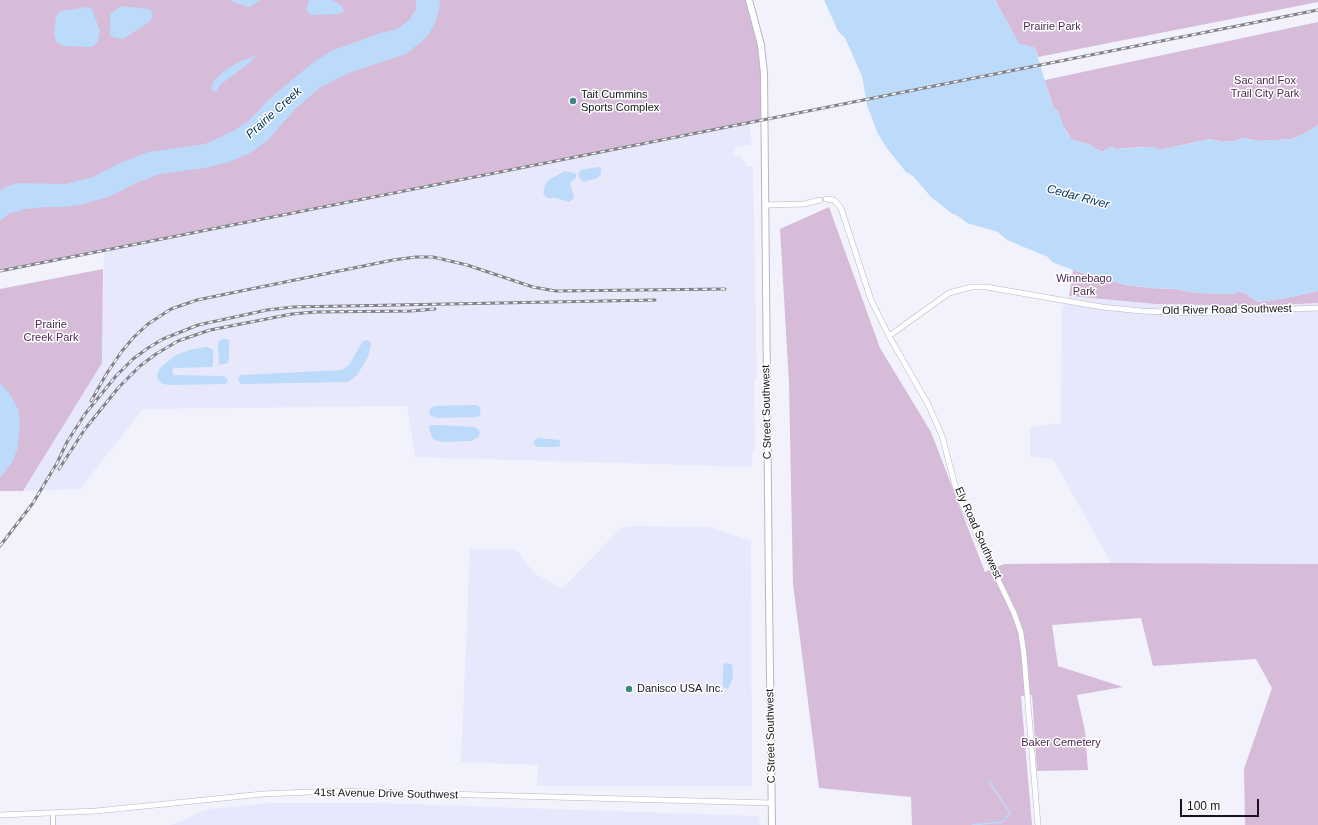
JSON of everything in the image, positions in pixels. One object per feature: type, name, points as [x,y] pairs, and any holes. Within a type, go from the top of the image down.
[{"type":"main road","name":"C Street Southwest","points":[[749,0],[760,38],[764,65],[764,205],[772,825]]},
{"type":"street","name":"Ely Road Southwest","points":[[826,199],[834,200],[841,208],[871,300],[932,412],[942,436],[955,485],[1014,613],[1021,633],[1025,663],[1038,825]]},
{"type":"street","points":[[764,205],[804,204],[820,200]]},
{"type":"street","name":"Old River Road Southwest","points":[[890,336],[949,293],[971,287],[986,287],[1102,307],[1141,311],[1190,313],[1318,308]]},
{"type":"street","name":"41st Avenue Drive Southwest","points":[[0,815],[53,814],[96,811],[263,794],[334,791],[772,803]]},
{"type":"street","points":[[53,814],[53,825]]},
{"type":"shaded area","points":[[749,122],[752,145],[735,147],[734,157],[741,156],[741,161],[746,161],[746,166],[753,166],[757,376],[754,383],[755,447],[752,452],[752,467],[415,457],[407,406],[143,409],[80,489],[23,491],[102,363],[104,250]]},
{"type":"shaded area","points":[[1069,296],[1156,304],[1259,306],[1318,303],[1318,564],[1111,563],[1053,459],[1030,456],[1030,427],[1061,423],[1062,308]]},
{"type":"shaded area","points":[[629,526],[710,527],[751,541],[752,786],[537,786],[538,765],[461,762],[470,549],[517,550],[534,573],[562,589],[620,529]]},
{"type":"shaded area","points":[[271,803],[380,803],[759,816],[760,825],[171,825],[208,809]]},
{"type":"green space","points":[[0,0],[749,0],[759,38],[765,119],[0,271]]},
{"type":"green space","name":"Prairie Park","points":[[995,0],[1318,0],[1318,2],[1038,57],[1035,48],[1019,44]]},
{"type":"green space","name":"Sac and Fox Trail City Park","points":[[1318,22],[1318,125],[1306,133],[1292,139],[1258,141],[1243,138],[1223,142],[1210,139],[1159,150],[1144,147],[1116,149],[1111,147],[1102,152],[1088,144],[1072,140],[1061,123],[1058,111],[1053,107],[1045,80]]},
{"type":"green space","name":"Baker Cemetery","points":[[829,207],[880,348],[931,432],[985,572],[1004,564],[1318,564],[1318,825],[1245,825],[1244,769],[1272,688],[1256,659],[1153,666],[1141,618],[1052,625],[1058,666],[1123,687],[1077,695],[1085,731],[1088,770],[1037,771],[1032,695],[1021,696],[1032,825],[912,825],[911,797],[819,788],[793,584],[789,383],[780,229]]},
{"type":"green space","name":"Prairie Creek Park","points":[[103,269],[102,363],[23,491],[0,491],[0,289]]},
{"type":"green space","name":"Winnebago Park","points":[[1073,270],[1126,285],[1175,289],[1197,293],[1245,293],[1258,302],[1318,291],[1318,303],[1259,306],[1156,304],[1069,296]]},
{"type":"water","points":[[232,0],[261,0],[249,7],[233,2]]},
{"type":"water","points":[[309,0],[332,0],[342,6],[344,12],[337,14],[311,15],[306,10]]},
{"type":"water","name":"Prairie Creek","points":[[416,0],[440,0],[439,10],[434,26],[426,38],[406,54],[349,73],[321,87],[296,108],[268,140],[252,152],[229,162],[205,168],[160,174],[134,184],[111,196],[84,204],[65,207],[26,209],[10,213],[0,221],[0,191],[8,186],[19,183],[66,184],[93,177],[120,163],[148,152],[205,144],[233,131],[250,120],[266,102],[311,64],[331,51],[380,33],[398,29],[410,19],[416,9]]},
{"type":"water","name":"Cedar River","points":[[824,0],[995,0],[1019,44],[1035,48],[1053,107],[1058,111],[1065,130],[1072,140],[1088,144],[1102,152],[1111,147],[1116,149],[1154,147],[1159,150],[1210,139],[1223,142],[1243,138],[1258,141],[1292,139],[1306,133],[1318,125],[1318,291],[1258,302],[1245,293],[1239,292],[1232,294],[1197,293],[1175,289],[1126,285],[1073,270],[1052,262],[1048,257],[1007,240],[998,232],[967,223],[951,213],[931,197],[913,176],[906,172],[886,147],[878,134],[867,105],[862,76],[845,38],[838,31]]},
{"type":"water","points":[[121,6],[150,9],[153,16],[149,22],[123,39],[112,37],[109,33],[110,14]]},
{"type":"water","points":[[87,7],[92,9],[100,31],[98,41],[92,47],[63,46],[56,42],[54,32],[56,16],[61,11]]},
{"type":"water","points":[[258,54],[248,64],[220,85],[217,92],[211,90],[213,82],[224,71],[237,63]]},
{"type":"water","points":[[598,167],[601,168],[601,174],[597,178],[584,182],[580,179],[578,174],[581,170]]},
{"type":"water","points":[[565,171],[575,173],[576,175],[576,178],[570,184],[574,196],[573,199],[569,202],[556,198],[547,198],[543,193],[545,185],[550,179]]},
{"type":"water","points":[[222,339],[229,340],[229,357],[228,363],[219,365],[218,342]]},
{"type":"water","points":[[368,340],[371,344],[368,357],[357,375],[348,382],[241,384],[238,379],[241,375],[342,370],[349,365],[363,341]]},
{"type":"water","points":[[207,347],[213,351],[212,367],[174,368],[172,371],[173,375],[223,376],[228,380],[226,384],[170,385],[163,384],[158,380],[157,375],[160,368],[176,355],[193,349]]},
{"type":"water","points":[[0,383],[9,393],[18,409],[20,424],[18,447],[13,461],[0,478]]},
{"type":"water","points":[[476,405],[480,407],[481,414],[477,417],[438,418],[431,416],[429,412],[434,406]]},
{"type":"water","points":[[429,426],[475,427],[480,433],[478,437],[471,441],[443,442],[435,440],[432,437]]},
{"type":"water","points":[[538,438],[559,440],[560,446],[537,447],[534,444],[534,441]]},
{"type":"water","points":[[724,663],[732,665],[733,677],[728,689],[723,687]]},
{"type":"waterway","points":[[972,825],[1003,822],[1010,813],[989,781]]},
{"type":"railway","points":[[0,271],[1318,10]]},
{"type":"railway","points":[[91,401],[107,373],[122,351],[134,337],[148,324],[171,309],[197,300],[393,260],[416,257],[433,257],[467,265],[533,287],[556,291],[725,289]]},
{"type":"railway","points":[[0,546],[33,503],[57,463],[67,442],[85,414],[116,376],[133,359],[148,348],[163,339],[198,325],[267,310],[293,307],[655,300]]},
{"type":"railway","points":[[59,469],[85,429],[119,387],[140,366],[156,354],[178,341],[210,330],[292,314],[435,309]]},
{"type":"place","name":"Tait Cummins Sports Complex","points":[[573,101]]},
{"type":"place","name":"Danisco USA Inc.","points":[[629,689]]}]
